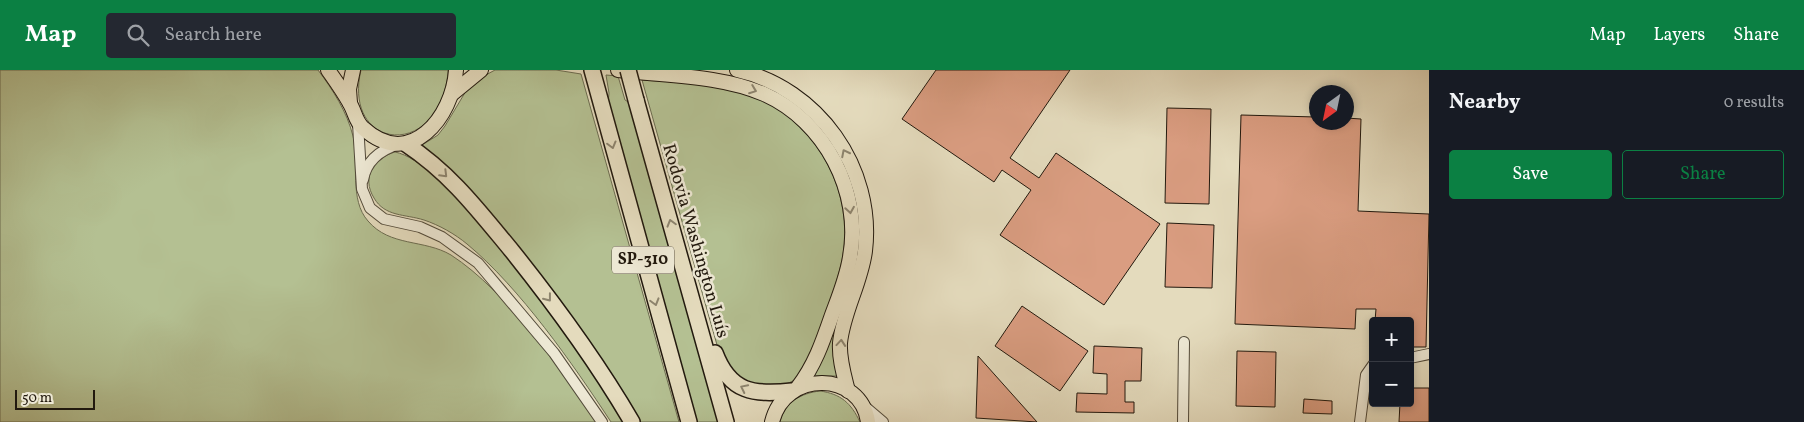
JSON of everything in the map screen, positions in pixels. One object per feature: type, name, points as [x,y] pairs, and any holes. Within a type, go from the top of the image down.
[{"type":"highway","name":"SP-310","points":[[592,70],[689,422]]},
{"type":"highway","name":"Rodovia Washington Luís","points":[[628,70],[726,422]]},
{"type":"highway","points":[[402,144],[433,162],[504,241],[574,332],[632,422]]},
{"type":"highway","points":[[683,267],[716,356],[726,375],[740,386],[751,391],[766,394],[795,389]]},
{"type":"main road","points":[[328,70],[350,103],[358,124],[374,136],[402,144],[428,132],[438,122],[453,93],[456,70]]},
{"type":"main road","points":[[350,103],[349,88],[353,70]]},
{"type":"main road","points":[[453,93],[481,70]]},
{"type":"main road","points":[[618,70],[729,83],[748,87],[767,95],[796,114],[815,131],[828,150],[842,178],[851,211],[852,233],[850,256],[845,278],[816,361],[795,389],[781,400],[772,422]]},
{"type":"main road","points":[[737,70],[769,80],[804,102],[836,136],[856,176],[862,193],[866,231],[862,268],[840,343],[840,356],[848,391]]},
{"type":"main road","points":[[795,389],[824,382],[848,391],[860,403],[868,422]]},
{"type":"street","points":[[358,124],[362,189],[364,198],[377,214],[442,236],[478,264],[554,353],[602,422]]},
{"type":"street","points":[[362,189],[364,174],[370,163],[381,152],[402,144]]},
{"type":"street","points":[[1183,422],[1184,342]]},
{"type":"street","points":[[1414,357],[1429,354]]},
{"type":"street","points":[[1360,422],[1366,375],[1369,371]]},
{"type":"street","points":[[860,403],[883,422]]},
{"type":"green space","points":[[0,70],[318,70],[339,102],[353,136],[356,192],[358,203],[368,221],[386,235],[441,250],[472,271],[492,289],[531,332],[598,422],[0,422]]},
{"type":"green space","points":[[361,70],[448,70],[448,73],[441,101],[428,121],[412,132],[394,135],[378,130],[365,117],[359,97]]},
{"type":"green space","points":[[495,70],[556,70],[581,74],[679,422],[637,422],[610,377],[419,147],[438,135],[466,91],[484,76]]},
{"type":"green space","points":[[606,75],[618,76],[625,100],[630,103],[720,422],[696,422],[608,106],[609,93]]},
{"type":"green space","points":[[642,80],[714,85],[754,96],[775,107],[793,121],[810,138],[823,156],[841,199],[844,245],[838,277],[815,351],[806,370],[793,381],[779,386],[742,383],[719,352]]},
{"type":"green space","points":[[395,152],[414,160],[437,178],[484,228],[561,328],[564,328],[627,422],[611,422],[563,352],[526,304],[507,282],[467,244],[435,224],[390,212],[379,204],[370,190],[369,176],[372,169],[381,159]]},
{"type":"green space","points":[[833,331],[836,331],[838,376],[811,376]]},
{"type":"green space","points":[[820,391],[834,394],[844,400],[860,422],[780,422],[785,409],[800,396]]},
{"type":"building","points":[[936,70],[1070,70],[1010,158],[1039,178],[1056,153],[1160,224],[1104,305],[1000,235],[1031,190],[1002,170],[994,182],[902,119]]},
{"type":"building","points":[[1167,108],[1211,109],[1209,204],[1165,203]]},
{"type":"building","points":[[1241,115],[1309,117],[1309,130],[1354,130],[1354,119],[1361,119],[1358,211],[1429,214],[1426,347],[1414,347],[1414,317],[1375,317],[1376,309],[1356,309],[1355,329],[1235,324]]},
{"type":"building","points":[[1167,223],[1214,225],[1212,288],[1165,287]]},
{"type":"building","points":[[1022,306],[1088,351],[1060,391],[995,346]]},
{"type":"building","points":[[1094,346],[1142,348],[1141,381],[1125,381],[1125,402],[1134,402],[1134,413],[1076,412],[1077,393],[1107,394],[1107,374],[1093,373]]},
{"type":"building","points":[[1237,351],[1276,352],[1275,407],[1236,406]]},
{"type":"building","points":[[978,356],[1037,422],[976,418]]},
{"type":"building","points":[[1414,388],[1429,388],[1429,422],[1399,422],[1400,407],[1414,407]]},
{"type":"building","points":[[1304,399],[1332,401],[1332,414],[1303,413]]}]
